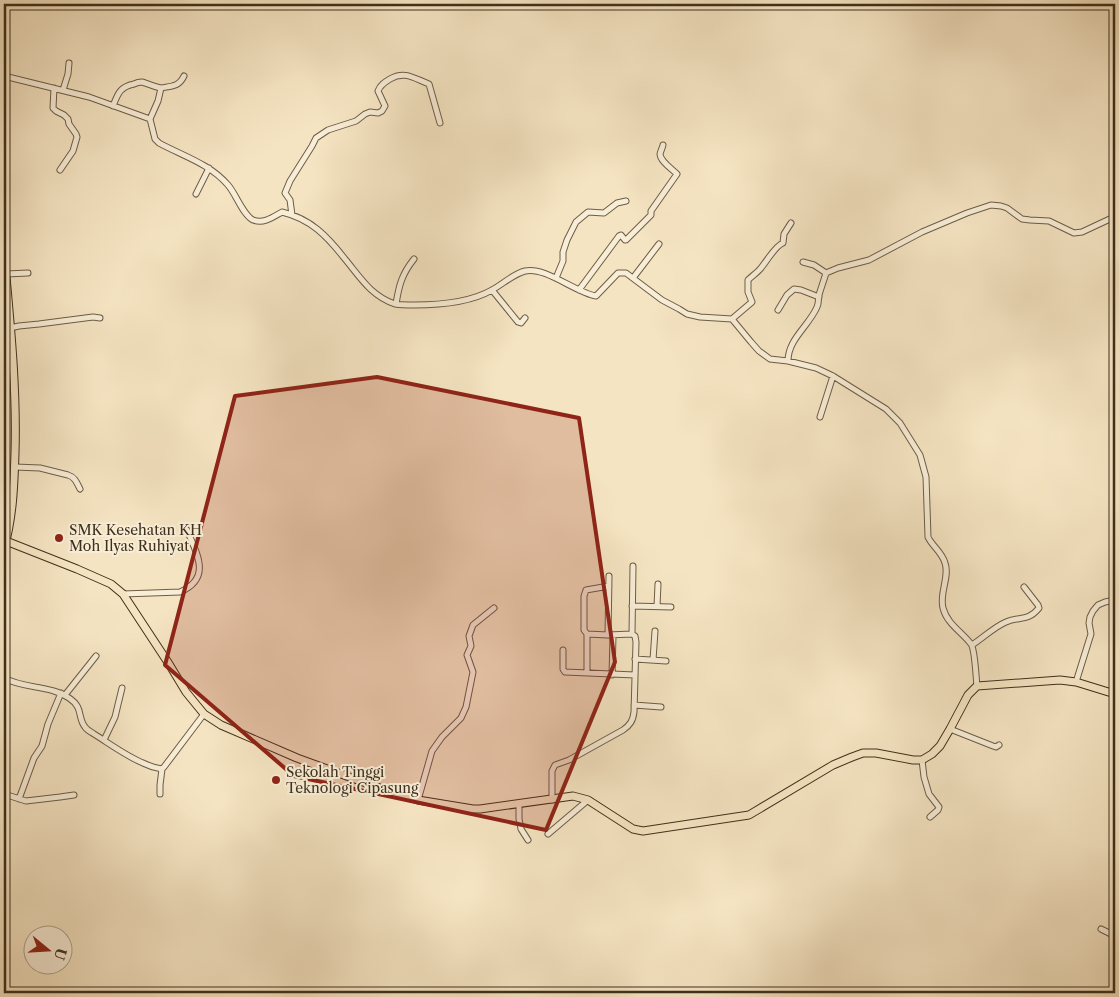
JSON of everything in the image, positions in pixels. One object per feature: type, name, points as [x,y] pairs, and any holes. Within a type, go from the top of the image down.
[{"type":"main road","points":[[4,256],[10,328],[7,348],[14,368],[16,416],[15,467],[4,543],[70,566],[111,584],[123,594],[186,692],[204,714],[220,725],[297,758],[418,800],[473,809],[573,796],[588,800],[633,829],[643,831],[749,816],[833,765],[863,753],[876,753],[922,760],[940,746],[968,695],[977,686],[1060,680],[1076,682],[1115,694]]},
{"type":"street","points":[[63,90],[69,63]]},
{"type":"street","points":[[292,214],[290,200],[285,192],[316,138],[328,130],[356,121],[364,114],[382,111],[385,106],[378,91],[388,80],[400,74],[409,75],[429,84],[440,123]]},
{"type":"street","points":[[4,76],[89,97],[150,119]]},
{"type":"street","points":[[113,106],[124,87],[142,82],[161,88],[172,87],[179,84],[184,76]]},
{"type":"street","points":[[54,88],[54,108],[68,119],[77,137],[73,151],[60,170]]},
{"type":"street","points":[[161,88],[158,101],[150,119],[155,139],[159,143],[209,168],[222,178],[250,218],[267,220],[282,212],[292,214],[309,222],[346,259],[361,280],[375,293],[396,304],[433,305],[463,301],[492,290],[525,271],[534,271],[556,278],[586,294],[596,296],[618,273],[626,273],[662,300],[687,314],[700,317],[732,318],[752,302],[748,292],[748,280],[759,271],[778,245],[784,241],[784,234],[791,223]]},
{"type":"street","points":[[579,290],[619,236],[621,235],[626,240],[651,215],[651,211],[677,174],[660,156],[663,145]]},
{"type":"street","points":[[196,194],[209,168]]},
{"type":"street","points":[[556,278],[563,262],[563,252],[567,240],[576,222],[588,212],[604,213],[616,203],[626,201]]},
{"type":"street","points":[[788,361],[792,344],[818,305],[818,297],[826,273],[869,260],[922,232],[991,205],[1007,208],[1022,218],[1049,221],[1077,233],[1114,215]]},
{"type":"street","points":[[633,278],[659,244]]},
{"type":"street","points":[[396,304],[403,274],[414,259]]},
{"type":"street","points":[[803,262],[814,265],[826,273]]},
{"type":"street","points":[[6,274],[28,272]]},
{"type":"street","points":[[778,310],[787,295],[794,289],[818,297]]},
{"type":"street","points":[[492,290],[518,322],[521,323],[526,318]]},
{"type":"street","points":[[10,328],[93,317],[100,318]]},
{"type":"street","points":[[732,318],[759,351],[770,359],[816,368],[833,376],[886,409],[900,423],[920,455],[926,477],[928,537],[945,562],[946,572],[942,606],[946,617],[954,628],[972,645],[977,686]]},
{"type":"street","points":[[4,361],[7,348]]},
{"type":"street","points":[[4,370],[14,368]]},
{"type":"street","points":[[820,417],[833,376]]},
{"type":"street","points":[[15,467],[40,468],[72,476],[80,489]]},
{"type":"street","points":[[123,594],[180,592],[193,584],[199,572],[199,561],[187,530]]},
{"type":"street","points":[[552,800],[552,771],[555,765],[569,760],[630,726],[633,720],[635,636],[632,634],[633,566]]},
{"type":"street","points":[[610,576],[612,675]]},
{"type":"street","points":[[657,606],[658,584]]},
{"type":"street","points":[[587,673],[587,634],[584,630],[585,592],[609,586]]},
{"type":"street","points":[[972,645],[1005,622],[1027,618],[1039,608],[1024,587]]},
{"type":"street","points":[[1076,682],[1091,634],[1089,624],[1093,610],[1114,596]]},
{"type":"street","points":[[632,606],[671,607]]},
{"type":"street","points":[[418,800],[432,750],[461,718],[466,708],[473,672],[467,655],[471,646],[469,636],[471,629],[474,624],[494,608]]},
{"type":"street","points":[[653,660],[655,631]]},
{"type":"street","points":[[587,634],[632,634]]},
{"type":"street","points":[[563,650],[563,669],[565,672],[634,675]]},
{"type":"street","points":[[19,799],[34,758],[42,746],[48,724],[63,694],[96,656]]},
{"type":"street","points":[[635,659],[666,660]]},
{"type":"street","points":[[4,678],[18,684],[63,694],[75,702],[80,709],[82,722],[85,727],[143,763],[162,769]]},
{"type":"street","points":[[104,740],[114,717],[122,688]]},
{"type":"street","points":[[634,705],[661,706]]},
{"type":"street","points":[[160,794],[162,769],[204,714]]},
{"type":"street","points":[[950,729],[996,747],[999,745]]},
{"type":"street","points":[[922,760],[929,794],[939,807],[930,817]]},
{"type":"street","points":[[4,794],[30,801],[74,794]]},
{"type":"street","points":[[548,834],[588,800]]},
{"type":"street","points":[[519,804],[521,829],[528,840]]},
{"type":"street","points":[[1101,929],[1115,936]]},
{"type":"highlighted area","points":[[377,377],[579,418],[615,662],[546,830],[294,776],[165,665],[235,396]]},
{"type":"place","name":"SMK Kesehatan KH Moh Ilyas Ruhiyat","points":[[59,538]]},
{"type":"place","name":"Sekolah Tinggi Teknologi Cipasung","points":[[276,780]]}]
